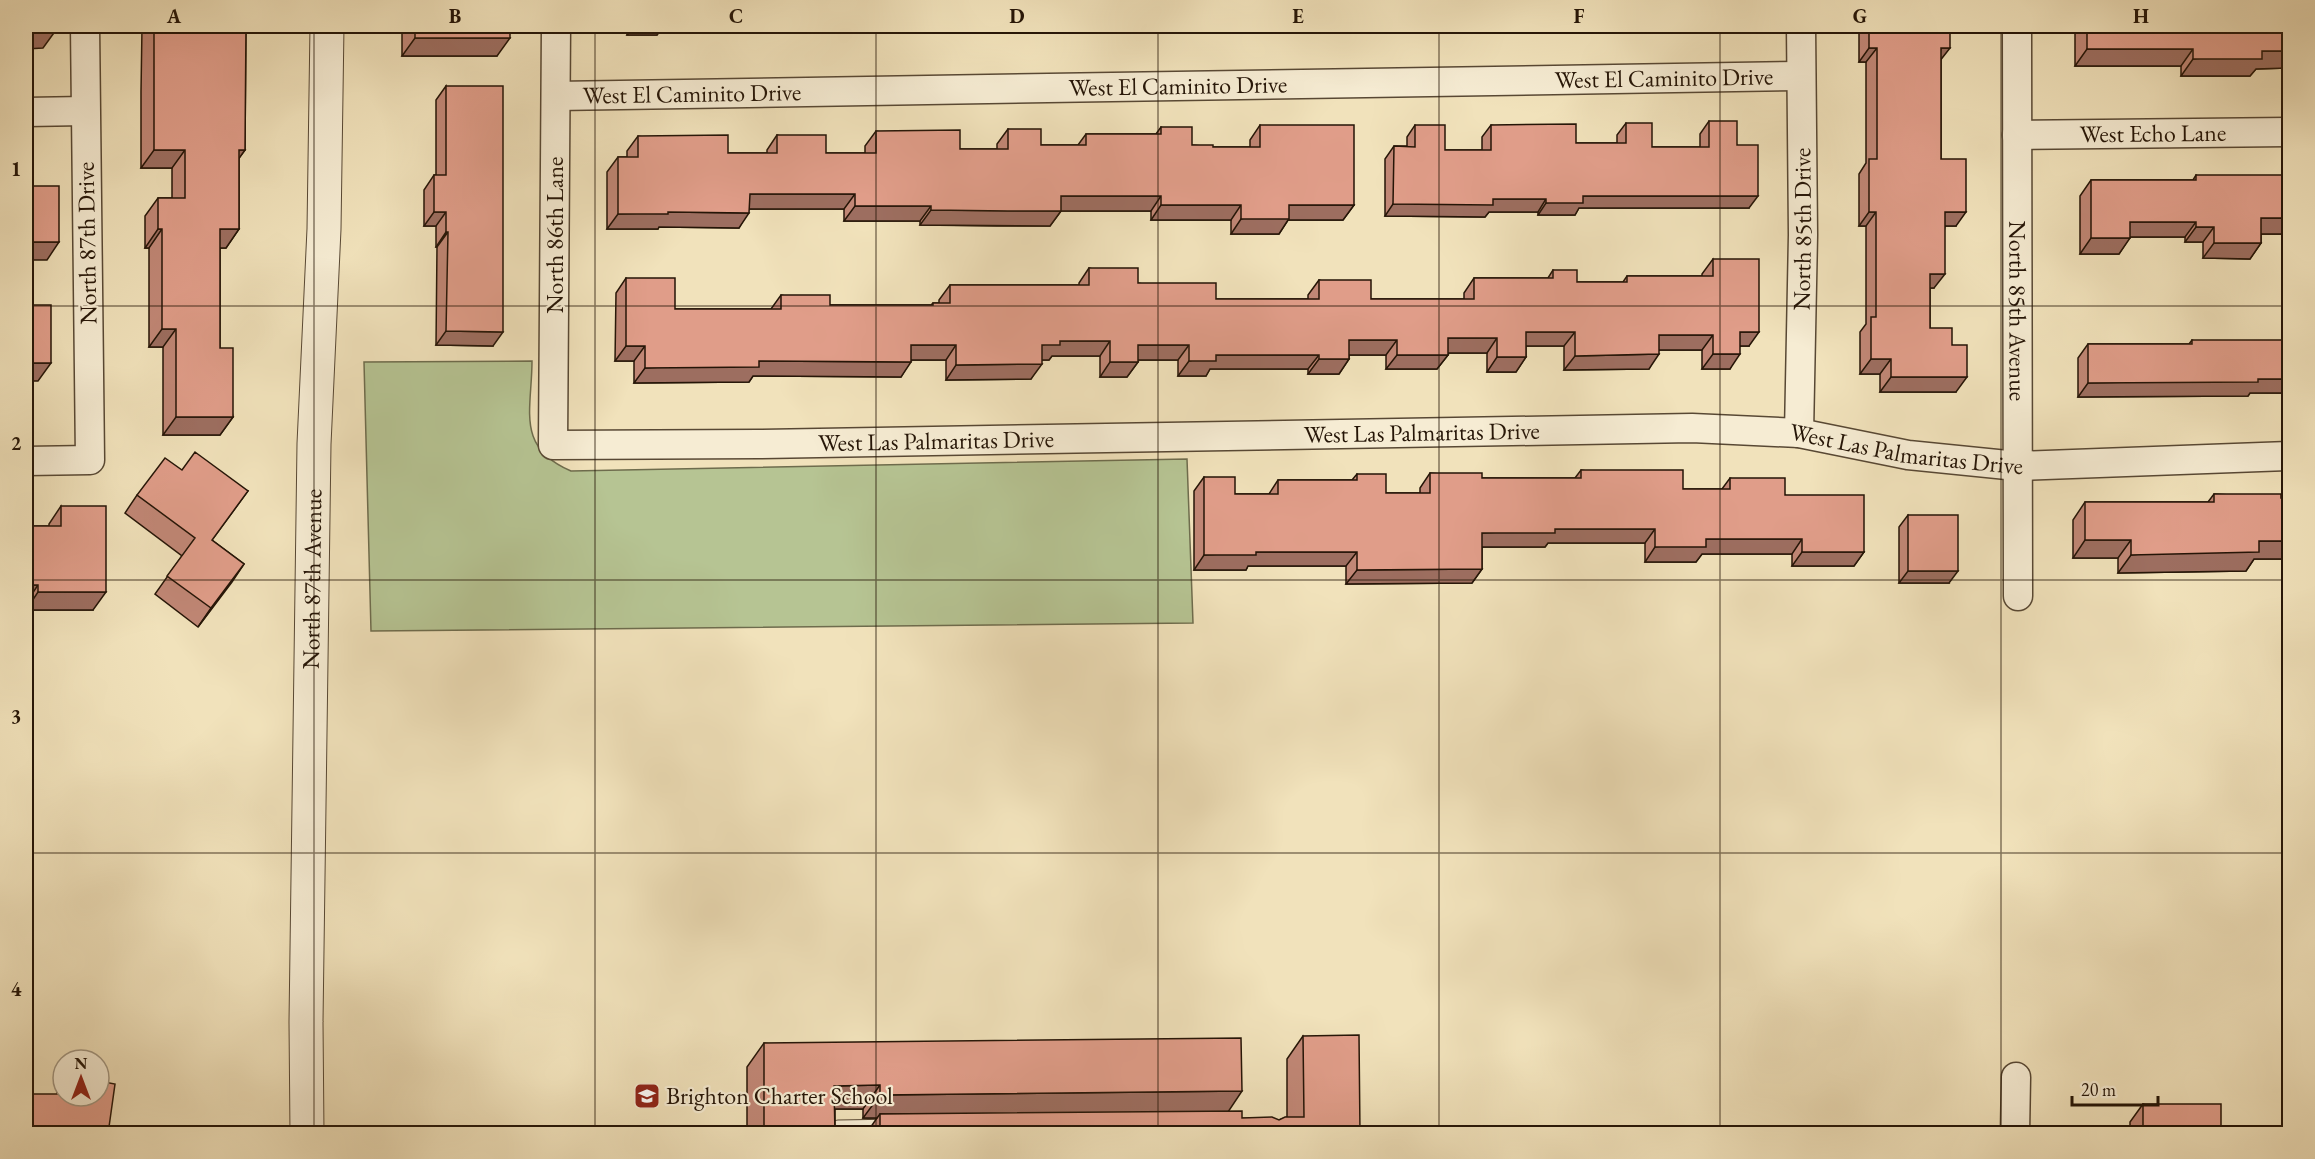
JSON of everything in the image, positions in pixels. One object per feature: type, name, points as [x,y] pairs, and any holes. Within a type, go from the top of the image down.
[{"type":"street","name":"North 87th Drive","points":[[26,461],[90,460],[85,26]]},
{"type":"street","name":"North 87th Avenue","points":[[307,1134],[306,1022],[314,456],[324,229],[327,26]]},
{"type":"street","name":"North 86th Lane","points":[[553,445],[556,26]]},
{"type":"street","name":"North 85th Drive","points":[[1799,433],[1803,235],[1801,26]]},
{"type":"street","name":"North 85th Avenue","points":[[2017,26],[2018,596]]},
{"type":"street","name":"West El Caminito Drive","points":[[556,96],[1801,76]]},
{"type":"street","points":[[26,112],[85,111]]},
{"type":"street","name":"West Echo Lane","points":[[2018,135],[2289,132]]},
{"type":"street","name":"West Las Palmaritas Drive","points":[[553,445],[771,444],[1692,428],[1799,433],[1908,455],[2017,466],[2289,456]]},
{"type":"street","points":[[2015,1134],[2016,1077]]},
{"type":"lane","points":[[838,1134],[838,1128],[915,1127]]},
{"type":"green space","points":[[532,361],[530,425],[534,439],[541,451],[571,471],[1187,459],[1193,623],[371,631],[364,362]]},
{"type":"building","points":[[26,26],[56,26],[56,30],[26,31]]},
{"type":"building","points":[[154,26],[246,26],[245,150],[239,150],[239,229],[220,229],[220,348],[233,348],[233,417],[176,417],[176,329],[162,329],[162,229],[158,229],[158,198],[185,198],[185,150],[154,150]]},
{"type":"building","points":[[415,26],[510,26],[510,38],[415,38]]},
{"type":"building","points":[[1869,26],[1950,26],[1950,48],[1941,48],[1941,159],[1966,159],[1966,212],[1945,212],[1945,274],[1930,274],[1930,328],[1952,328],[1952,345],[1967,345],[1967,377],[1891,377],[1891,359],[1871,359],[1871,317],[1876,317],[1876,212],[1869,212],[1869,159],[1877,159],[1877,48],[1869,48]]},
{"type":"building","points":[[2087,26],[2289,26],[2289,51],[2262,51],[2262,59],[2193,59],[2193,49],[2087,49]]},
{"type":"building","points":[[446,86],[503,86],[503,332],[446,331],[448,232],[446,232],[446,212],[434,212],[434,175],[446,175]]},
{"type":"building","points":[[1709,121],[1737,121],[1737,145],[1758,145],[1758,196],[1583,196],[1583,203],[1546,203],[1546,199],[1493,199],[1493,205],[1393,204],[1394,146],[1415,147],[1415,125],[1445,125],[1445,150],[1491,150],[1491,125],[1576,124],[1576,143],[1626,143],[1626,123],[1652,123],[1652,147],[1709,147]]},
{"type":"building","points":[[1260,125],[1354,125],[1354,205],[1289,205],[1289,219],[1241,219],[1241,205],[1161,205],[1161,196],[1061,196],[1061,211],[1008,211],[931,210],[931,206],[855,206],[855,194],[750,194],[749,213],[618,214],[618,157],[638,157],[638,136],[728,135],[728,153],[777,153],[777,135],[826,135],[826,153],[876,153],[876,131],[960,130],[960,149],[1008,149],[1008,129],[1041,129],[1041,145],[1086,145],[1086,134],[1161,134],[1161,127],[1192,127],[1192,145],[1260,147]]},
{"type":"building","points":[[26,153],[30,153],[30,186],[59,186],[59,242],[26,242]]},
{"type":"building","points":[[2196,175],[2289,175],[2289,218],[2261,218],[2261,243],[2214,243],[2214,227],[2196,227],[2196,222],[2130,222],[2130,238],[2091,238],[2091,180],[2196,180]]},
{"type":"building","points":[[1713,259],[1759,259],[1759,332],[1740,332],[1740,354],[1713,354],[1713,335],[1659,335],[1659,354],[1575,356],[1575,332],[1526,332],[1526,357],[1497,357],[1497,338],[1448,338],[1448,355],[1397,355],[1397,340],[1349,340],[1349,359],[1319,359],[1319,355],[1216,355],[1216,361],[1189,361],[1189,345],[1138,345],[1138,362],[1110,362],[1110,341],[1060,341],[1060,345],[1042,345],[1042,364],[956,365],[956,345],[911,345],[911,362],[759,361],[759,367],[645,368],[645,346],[626,346],[626,278],[675,278],[675,309],[781,309],[781,295],[830,295],[830,305],[933,305],[933,303],[950,303],[950,285],[1089,285],[1089,268],[1138,268],[1138,283],[1216,283],[1216,299],[1319,299],[1319,280],[1371,280],[1371,299],[1474,299],[1474,278],[1553,278],[1553,270],[1577,270],[1577,282],[1627,282],[1627,276],[1713,276]]},
{"type":"building","points":[[26,305],[51,305],[51,363],[26,363]]},
{"type":"building","points":[[2192,340],[2289,340],[2289,379],[2258,379],[2258,382],[2088,383],[2088,344],[2192,344]]},
{"type":"building","points":[[195,452],[248,491],[212,540],[244,564],[211,608],[167,576],[195,538],[137,495],[165,458],[182,470]]},
{"type":"building","points":[[1581,470],[1683,470],[1683,489],[1730,489],[1730,478],[1785,478],[1785,495],[1864,495],[1864,552],[1802,552],[1802,539],[1706,539],[1706,547],[1655,547],[1655,529],[1555,529],[1555,533],[1482,533],[1482,569],[1357,570],[1357,552],[1256,552],[1256,555],[1204,555],[1204,477],[1235,477],[1235,494],[1278,494],[1278,480],[1357,480],[1357,474],[1386,474],[1386,493],[1430,493],[1430,473],[1482,473],[1482,478],[1581,478]]},
{"type":"building","points":[[2214,494],[2281,494],[2281,498],[2289,498],[2289,541],[2259,541],[2259,552],[2131,555],[2131,540],[2085,540],[2085,502],[2214,502]]},
{"type":"building","points":[[61,506],[106,506],[106,592],[38,592],[38,585],[26,585],[26,526],[61,526]]},
{"type":"building","points":[[1908,515],[1958,515],[1958,571],[1908,571]]},
{"type":"building","points":[[1359,1035],[1360,1134],[880,1134],[880,1114],[1242,1111],[1242,1118],[1272,1117],[1279,1120],[1285,1117],[1304,1117],[1303,1036]]},
{"type":"building","points":[[1241,1038],[1242,1091],[880,1095],[880,1085],[834,1086],[835,1134],[764,1134],[764,1043]]},
{"type":"building","points":[[111,1083],[115,1084],[108,1134],[26,1134],[26,1094],[51,1094],[51,1108],[111,1108]]},
{"type":"building","points":[[2143,1104],[2221,1104],[2221,1134],[2143,1134]]},
{"type":"place","name":"Brighton Charter School","points":[[647,1096]]}]
